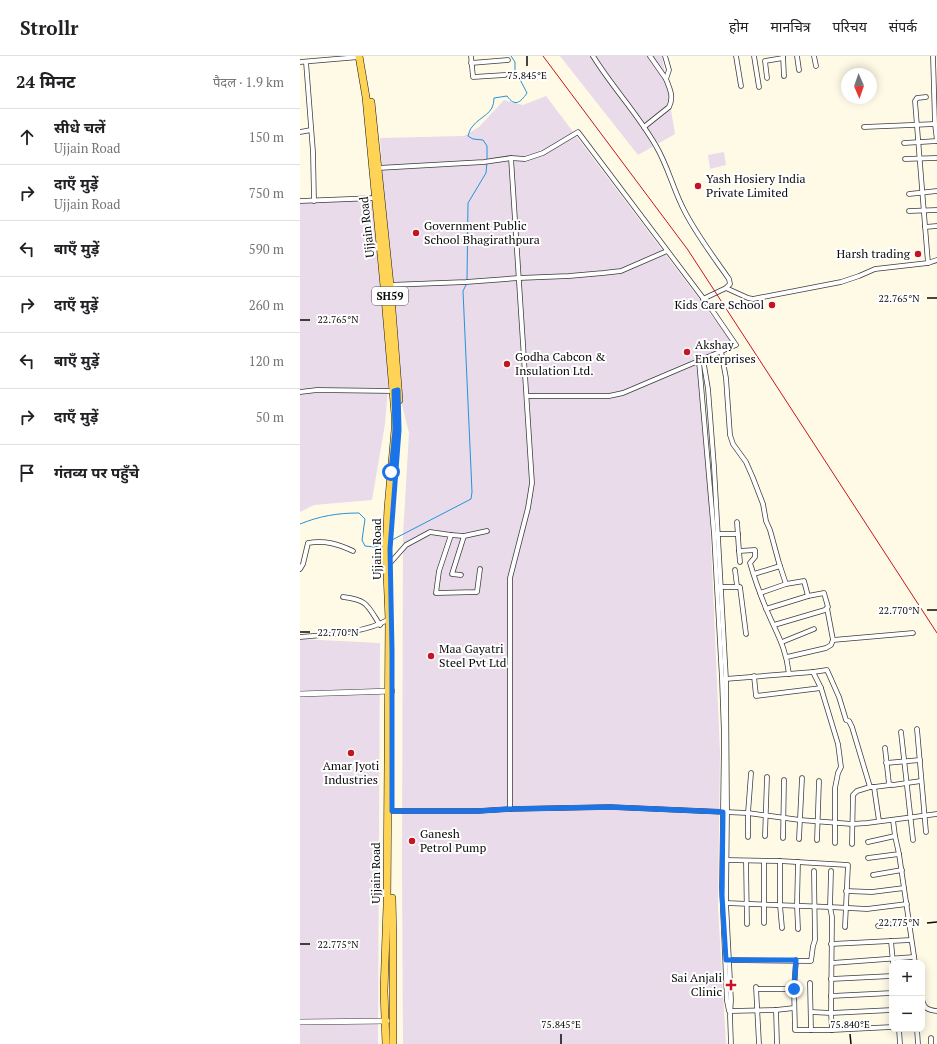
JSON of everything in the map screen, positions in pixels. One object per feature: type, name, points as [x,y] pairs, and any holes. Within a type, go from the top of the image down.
[{"type":"main road","name":"Ujjain Road","points":[[361,56],[372,116],[378,168],[396,390],[388,537],[390,691]]},
{"type":"main road","name":"Ujjain Road","points":[[361,56],[375,198],[387,285]]},
{"type":"main road","name":"Ujjain Road","points":[[386,1044],[384,991],[389,811],[391,562],[388,550]]},
{"type":"main road","name":"Ujjain Road","points":[[389,811],[393,1044]]},
{"type":"street","points":[[301,56],[311,130],[314,201]]},
{"type":"street","points":[[302,62],[319,58],[361,56]]},
{"type":"street","points":[[471,56],[473,78],[505,75]]},
{"type":"street","points":[[593,56],[656,145],[666,165],[683,209],[697,233],[728,279],[730,284],[726,288],[703,299]]},
{"type":"street","points":[[644,127],[669,107],[671,103],[671,93],[666,78],[650,56]]},
{"type":"street","points":[[665,56],[669,70],[666,78]]},
{"type":"street","points":[[736,56],[740,86]]},
{"type":"street","points":[[754,56],[759,87]]},
{"type":"street","points":[[797,56],[799,70]]},
{"type":"street","points":[[814,56],[816,66]]},
{"type":"street","points":[[904,143],[937,141],[933,56]]},
{"type":"street","points":[[767,78],[765,61],[783,57],[784,76]]},
{"type":"street","points":[[471,63],[508,60]]},
{"type":"street","points":[[926,97],[916,99],[928,263]]},
{"type":"street","points":[[864,127],[935,124]]},
{"type":"street","points":[[300,132],[311,130]]},
{"type":"street","points":[[378,168],[484,162],[511,158],[525,159],[543,153],[578,132],[736,345],[630,390],[609,396],[527,396]]},
{"type":"street","points":[[510,809],[510,578],[528,508],[532,483],[511,158]]},
{"type":"street","points":[[905,160],[936,158]]},
{"type":"street","points":[[909,194],[937,191]]},
{"type":"street","points":[[300,201],[375,198]]},
{"type":"street","points":[[909,211],[937,210]]},
{"type":"street","points":[[925,227],[937,226]]},
{"type":"street","points":[[387,285],[475,282],[621,271],[667,251]]},
{"type":"street","points":[[726,288],[753,299],[841,282],[875,269],[928,263],[937,260]]},
{"type":"street","points":[[721,351],[726,378],[727,411],[731,439],[746,462],[753,478],[786,584]]},
{"type":"street","points":[[701,360],[716,534],[724,679],[724,903],[728,960],[727,1000],[730,1014],[731,1044]]},
{"type":"street","points":[[300,392],[317,390],[396,390]]},
{"type":"street","points":[[737,522],[740,562]]},
{"type":"street","points":[[391,562],[406,545],[430,532],[464,536],[487,531]]},
{"type":"street","points":[[716,534],[738,534]]},
{"type":"street","points":[[451,535],[439,571],[436,593],[477,592],[480,569]]},
{"type":"street","points":[[461,575],[452,574],[464,536]]},
{"type":"street","points":[[300,569],[303,564],[308,543],[325,542],[338,544],[353,550]]},
{"type":"street","points":[[739,551],[755,550],[756,558],[750,563],[766,609],[782,642],[787,657],[789,674]]},
{"type":"street","points":[[754,574],[780,566]]},
{"type":"street","points":[[735,570],[737,586],[740,587],[746,634]]},
{"type":"street","points":[[760,593],[786,584],[804,581],[808,596]]},
{"type":"street","points":[[719,586],[737,586]]},
{"type":"street","points":[[766,609],[808,596],[824,593],[833,640],[832,645],[826,648],[787,657]]},
{"type":"street","points":[[343,597],[357,599],[364,602],[371,609],[380,625]]},
{"type":"street","points":[[774,625],[827,608]]},
{"type":"street","points":[[300,637],[334,635],[380,625],[389,619]]},
{"type":"street","points":[[782,642],[814,629]]},
{"type":"street","points":[[833,640],[913,633]]},
{"type":"street","points":[[724,679],[827,670],[839,697],[846,720],[850,721],[872,787],[879,821]]},
{"type":"street","points":[[814,672],[821,688],[838,744],[842,767],[838,773],[835,788],[834,843]]},
{"type":"street","points":[[754,676],[754,694],[756,696],[821,688]]},
{"type":"street","points":[[300,694],[390,691]]},
{"type":"street","points":[[917,730],[926,832]]},
{"type":"street","points":[[901,732],[912,840]]},
{"type":"street","points":[[885,748],[888,782],[890,785]]},
{"type":"street","points":[[886,763],[920,760]]},
{"type":"street","points":[[748,837],[751,773]]},
{"type":"street","points":[[765,836],[767,777]]},
{"type":"street","points":[[799,839],[802,778]]},
{"type":"street","points":[[782,838],[784,780]]},
{"type":"street","points":[[817,840],[819,781]]},
{"type":"street","points":[[852,844],[853,795],[857,791],[872,787],[921,781]]},
{"type":"street","points":[[389,811],[478,811],[610,807],[748,813],[800,820],[852,824],[937,814]]},
{"type":"street","points":[[893,820],[910,922],[914,958],[900,960]]},
{"type":"street","points":[[868,842],[895,836]]},
{"type":"street","points":[[868,858],[899,854]]},
{"type":"street","points":[[724,860],[780,861],[848,865],[845,927]]},
{"type":"street","points":[[746,861],[747,924]]},
{"type":"street","points":[[764,861],[764,924]]},
{"type":"street","points":[[780,861],[780,905],[782,928]]},
{"type":"street","points":[[798,862],[798,928]]},
{"type":"street","points":[[873,876],[902,870]]},
{"type":"street","points":[[728,960],[811,961],[812,946],[815,940],[814,871]]},
{"type":"street","points":[[830,871],[830,907],[832,917],[832,1030]]},
{"type":"street","points":[[846,891],[872,892],[904,888]]},
{"type":"street","points":[[724,903],[874,909],[907,904]]},
{"type":"street","points":[[878,926],[910,922]]},
{"type":"street","points":[[831,944],[912,940]]},
{"type":"street","points":[[891,941],[893,960]]},
{"type":"street","points":[[796,960],[794,989],[795,1030],[889,1027]]},
{"type":"street","points":[[832,963],[889,961]]},
{"type":"street","points":[[831,979],[889,976]]},
{"type":"street","points":[[810,983],[811,1030]]},
{"type":"street","points":[[759,1044],[757,988],[794,989]]},
{"type":"street","points":[[831,996],[889,993]]},
{"type":"street","points":[[730,1014],[794,1008]]},
{"type":"street","points":[[925,1008],[928,1010],[937,1011]]},
{"type":"street","points":[[776,1010],[777,1044]]},
{"type":"street","points":[[811,1012],[889,1010]]},
{"type":"street","points":[[300,1022],[393,1021]]},
{"type":"street","points":[[899,1032],[900,1044]]},
{"type":"street","points":[[917,1032],[918,1044]]},
{"type":"street","points":[[931,1038],[932,1044]]},
{"type":"shaded area","points":[[560,56],[662,56],[675,134],[638,155]]},
{"type":"shaded area","points":[[546,96],[734,345],[699,360],[709,498],[720,752],[718,907],[726,1044],[403,1044],[403,535],[409,433],[399,393],[388,266],[380,138],[464,136],[479,127],[504,100],[523,105]]},
{"type":"shaded area","points":[[724,152],[726,165],[710,169],[708,155]]},
{"type":"shaded area","points":[[372,200],[388,370],[388,388],[385,424],[372,500],[314,505],[300,512],[300,203]]},
{"type":"shaded area","points":[[300,639],[380,643],[378,1044],[300,1044]]},
{"type":"waterway","points":[[487,159],[487,146],[483,140],[473,139],[468,136],[471,129],[492,108],[494,98],[507,96],[515,103],[520,101],[527,93],[515,70],[515,62],[511,56]]},
{"type":"waterway","points":[[467,280],[468,203],[486,173],[487,162]]},
{"type":"waterway","points":[[390,541],[471,499],[472,492],[463,291],[467,283]]},
{"type":"waterway","points":[[300,524],[329,516],[359,513],[365,519],[362,540],[365,546],[375,547],[383,544]]},
{"type":"railway","points":[[543,56],[688,250],[937,633]]},
{"type":"place","name":"Yash Hosiery India Private Limited","points":[[698,186]]},
{"type":"place","name":"Government Public School Bhagirathpura","points":[[416,233]]},
{"type":"place","name":"Harsh trading","points":[[918,254]]},
{"type":"place","name":"Kids Care School","points":[[772,305]]},
{"type":"place","name":"Akshay Enterprises","points":[[687,352]]},
{"type":"place","name":"Godha Cabcon & Insulation Ltd.","points":[[507,364]]},
{"type":"place","name":"Maa Gayatri Steel Pvt Ltd","points":[[431,656]]},
{"type":"place","name":"Amar Jyoti Industries","points":[[351,753]]},
{"type":"place","name":"Ganesh Petrol Pump","points":[[412,841]]},
{"type":"place","name":"Sai Anjali Clinic","points":[[731,985]]},
{"type":"route","points":[[391,472],[395,430],[394,391],[398,390],[399,430],[390,549],[392,609],[392,811],[478,811],[610,807],[723,812],[722,895],[726,960],[796,960],[794,989]]}]
